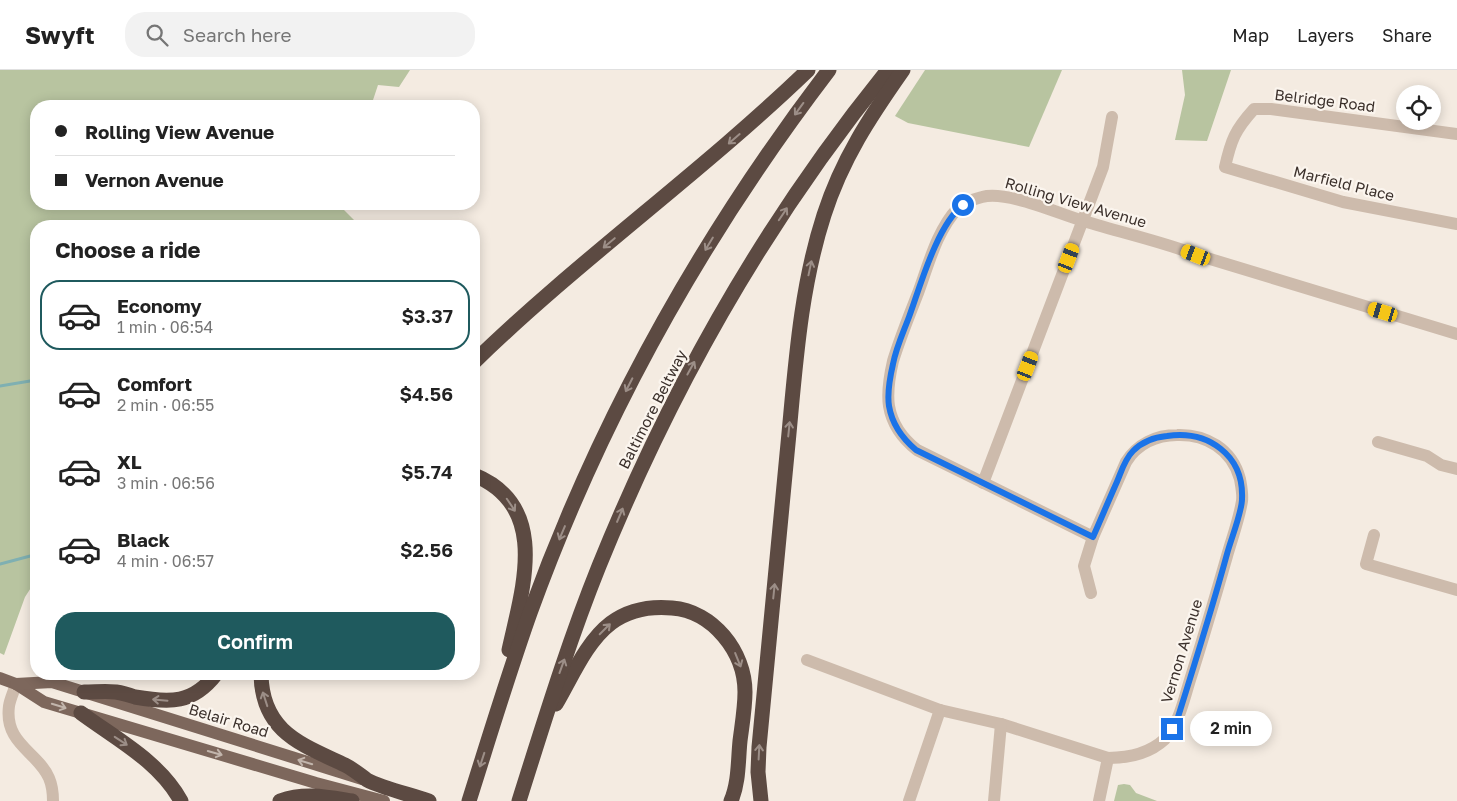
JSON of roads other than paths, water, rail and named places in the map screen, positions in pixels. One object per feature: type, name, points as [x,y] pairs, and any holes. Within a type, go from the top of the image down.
[{"type":"highway","points":[[480,356],[529,309],[696,171],[773,104],[808,70]]},
{"type":"highway","name":"Baltimore Beltway","points":[[469,801],[530,612],[615,412],[648,348],[720,225],[761,163],[829,70]]},
{"type":"highway","name":"Baltimore Beltway","points":[[519,801],[554,690],[602,559],[625,504],[688,372],[762,245],[840,132],[888,70]]},
{"type":"highway","points":[[761,801],[758,772],[759,747],[796,364],[805,292],[824,215],[847,157],[872,113],[903,70]]},
{"type":"highway","points":[[480,478],[492,485],[514,508],[522,529],[526,548],[526,566],[495,719]]},
{"type":"highway","points":[[542,729],[582,659],[594,641],[611,623],[621,616],[646,607],[676,608],[691,612],[714,626],[724,635],[735,652],[743,673],[745,692],[737,778],[731,801]]},
{"type":"highway","points":[[84,692],[117,692],[155,700],[172,701],[196,693],[211,680]]},
{"type":"highway","points":[[262,680],[264,698],[270,712],[278,725],[289,736],[311,750],[348,766],[369,781]]},
{"type":"highway","points":[[81,713],[153,766],[171,786],[180,801]]},
{"type":"highway","name":"Belair Road","points":[[369,781],[429,801]]},
{"type":"highway","points":[[280,801],[299,795],[319,795],[352,801]]},
{"type":"main road","name":"Belair Road","points":[[0,678],[16,684],[44,702],[316,783],[384,801]]},
{"type":"main road","name":"Belair Road","points":[[16,684],[52,682],[369,781]]},
{"type":"street","name":"Belridge Road","points":[[1225,167],[1231,142],[1240,125],[1254,109],[1271,109],[1457,134]]},
{"type":"street","points":[[983,483],[1103,167],[1112,118]]},
{"type":"street","name":"Marfield Place","points":[[1225,167],[1343,202],[1457,224]]},
{"type":"street","name":"Rolling View Avenue","points":[[1093,537],[916,450],[906,442],[896,425],[889,406],[889,382],[893,362],[933,253],[944,229],[958,208],[975,199],[989,195],[1016,199],[1457,334]]},
{"type":"street","name":"Vernon Avenue","points":[[807,660],[940,710],[1000,724],[1108,758],[1125,758],[1149,749],[1164,739],[1178,717],[1208,624],[1242,500],[1240,478],[1231,459],[1214,443],[1195,436],[1162,436],[1140,445],[1130,454],[1093,537],[1084,566],[1091,593]]},
{"type":"street","points":[[1378,442],[1427,456],[1441,465],[1457,469]]},
{"type":"street","points":[[1374,535],[1366,564],[1457,590]]},
{"type":"street","points":[[16,684],[9,706],[11,726],[14,735],[24,749],[43,768],[49,777],[53,801]]},
{"type":"street","points":[[910,801],[940,710]]},
{"type":"street","points":[[994,801],[1000,724]]},
{"type":"street","points":[[1099,801],[1108,758]]},
{"type":"waterway","points":[[0,386],[30,381]]},
{"type":"waterway","points":[[0,564],[30,556]]}]
